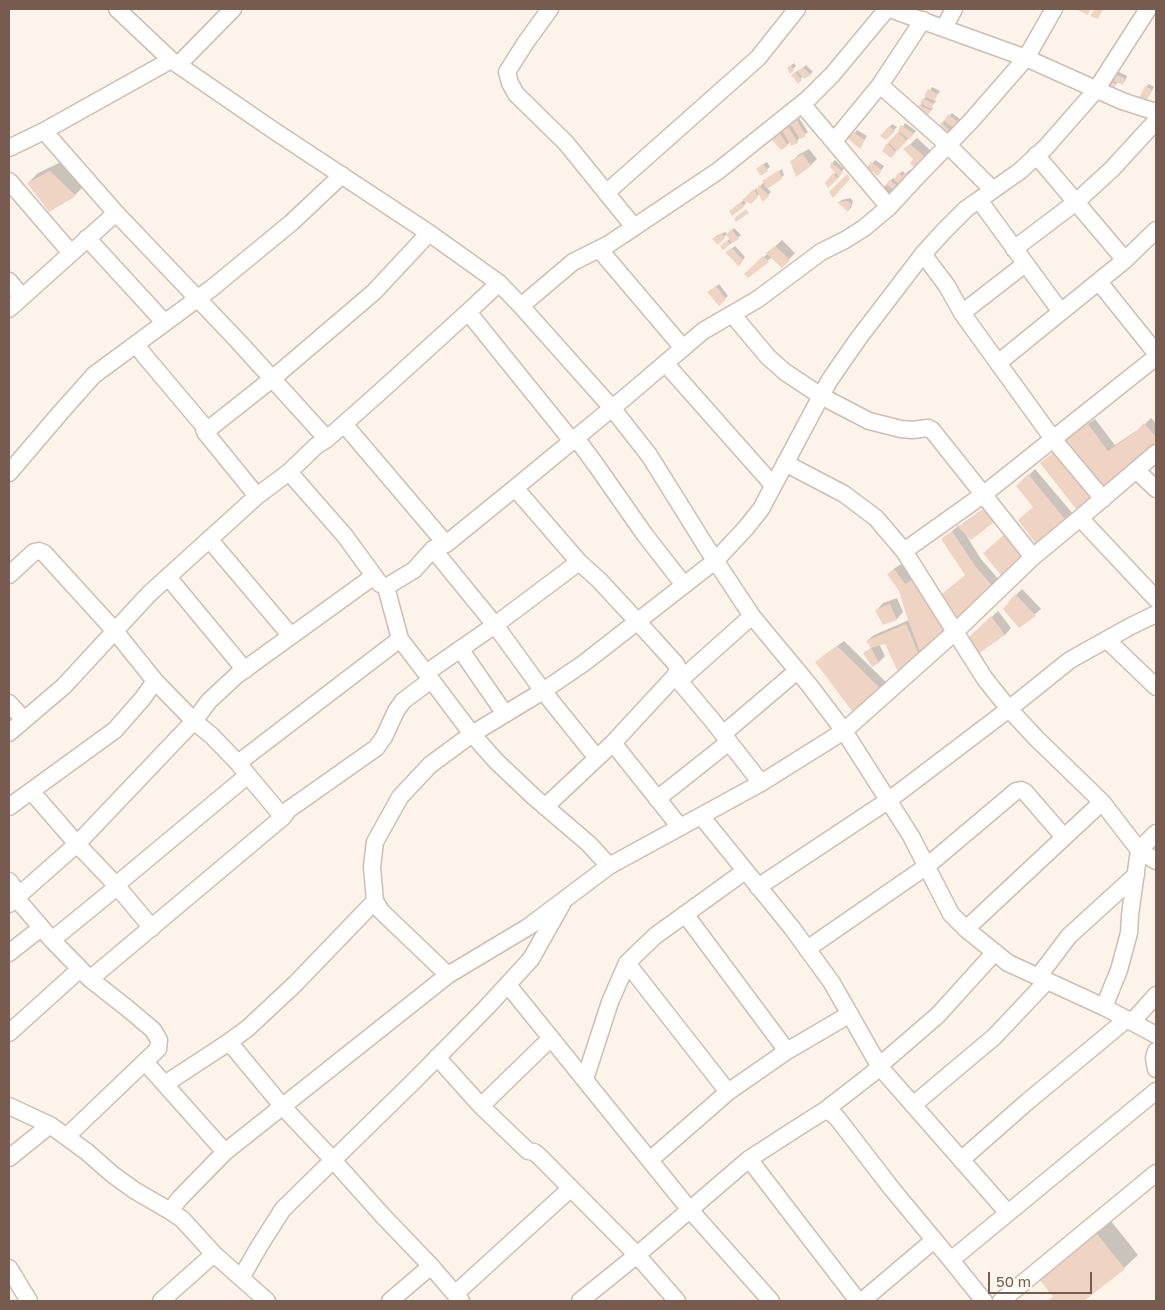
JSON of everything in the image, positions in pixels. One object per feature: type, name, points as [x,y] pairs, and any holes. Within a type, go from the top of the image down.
[{"type":"street","points":[[117,9],[175,62],[499,282],[612,408],[649,455],[715,561],[752,616],[844,731],[911,836],[951,914],[966,929],[1008,963],[1104,1007],[1156,1035]]},
{"type":"street","points":[[9,148],[175,62],[233,9]]},
{"type":"street","points":[[550,9],[507,72],[510,83],[516,94],[566,143],[634,227]]},
{"type":"street","points":[[606,193],[758,58],[797,9]]},
{"type":"street","points":[[521,306],[573,262],[599,249],[718,171],[810,98],[889,9],[1026,58],[1122,101],[1156,112]]},
{"type":"street","points":[[944,28],[954,9]]},
{"type":"street","points":[[386,587],[414,570],[440,546],[515,488],[703,331],[773,289],[821,252],[864,228],[889,207],[971,122],[1026,58],[1054,9]]},
{"type":"street","points":[[448,975],[381,911],[375,901],[372,867],[375,842],[400,797],[430,765],[472,734],[543,691],[584,663],[715,561],[761,509],[830,381],[858,338],[923,254],[960,215],[1020,171],[1046,147],[1096,90],[1148,9]]},
{"type":"street","points":[[834,141],[880,85],[923,20]]},
{"type":"street","points":[[880,85],[948,145],[994,190]]},
{"type":"street","points":[[802,104],[889,207]]},
{"type":"street","points":[[1014,249],[1076,202],[1112,169],[1156,121]]},
{"type":"street","points":[[44,131],[116,213],[198,298],[327,439]]},
{"type":"street","points":[[1036,155],[1125,260]]},
{"type":"street","points":[[9,473],[94,375],[198,298],[291,223],[342,174]]},
{"type":"street","points":[[9,181],[71,253]]},
{"type":"street","points":[[979,200],[1060,312]]},
{"type":"street","points":[[9,309],[116,213]]},
{"type":"street","points":[[205,432],[272,379],[374,292],[429,233]]},
{"type":"street","points":[[87,238],[164,323]]},
{"type":"street","points":[[998,363],[1154,238]]},
{"type":"street","points":[[599,249],[683,348]]},
{"type":"street","points":[[923,254],[947,286],[962,313],[1053,439],[1103,499]]},
{"type":"street","points":[[962,313],[1025,264]]},
{"type":"street","points":[[9,281],[22,297]]},
{"type":"street","points":[[9,732],[64,686],[149,594],[256,496],[289,472],[316,446],[344,424],[499,282]]},
{"type":"street","points":[[904,552],[984,494],[1156,355],[1098,282]]},
{"type":"street","points":[[468,312],[596,465],[645,536],[684,585]]},
{"type":"street","points":[[732,314],[768,357],[785,372],[821,396],[869,421],[901,429],[928,428],[932,430],[1033,556]]},
{"type":"street","points":[[136,344],[203,425],[205,432],[256,496]]},
{"type":"street","points":[[665,362],[773,485]]},
{"type":"street","points":[[344,424],[440,546],[543,691],[597,758]]},
{"type":"street","points":[[170,1210],[226,1152],[448,975],[528,927],[609,866],[760,783],[844,731],[955,632],[1033,556],[1156,453]]},
{"type":"street","points":[[785,463],[844,494],[876,518],[904,552],[985,679],[1009,709],[1102,802],[1139,850],[1156,861]]},
{"type":"street","points":[[1136,470],[1156,489]]},
{"type":"street","points":[[289,472],[345,536],[380,584],[386,587],[400,639],[472,734],[496,761],[588,844],[609,866]]},
{"type":"street","points":[[515,488],[579,562],[599,580],[676,664],[678,669],[677,679],[760,783]]},
{"type":"street","points":[[1080,518],[1156,599]]},
{"type":"street","points":[[209,539],[291,636]]},
{"type":"street","points":[[9,575],[34,552],[44,553],[115,631],[156,682],[194,721],[212,736],[243,769],[283,817]]},
{"type":"street","points":[[9,1033],[85,974],[152,928],[283,817],[288,810],[376,748],[384,738],[396,711],[403,701],[429,676],[460,649],[579,562]]},
{"type":"street","points":[[12,901],[77,844],[194,721],[209,701],[237,675],[374,576]]},
{"type":"street","points":[[168,577],[245,670]]},
{"type":"street","points":[[758,887],[889,800],[1070,660],[1156,614]]},
{"type":"street","points":[[545,807],[677,679],[752,616]]},
{"type":"street","points":[[52,940],[112,891],[116,885],[243,769],[400,639]]},
{"type":"street","points":[[1107,640],[1156,687]]},
{"type":"street","points":[[460,649],[505,714]]},
{"type":"street","points":[[657,799],[726,738],[797,671]]},
{"type":"street","points":[[9,807],[115,730],[156,682]]},
{"type":"street","points":[[9,703],[24,720]]},
{"type":"street","points":[[613,743],[680,827]]},
{"type":"street","points":[[807,949],[927,866],[1016,791],[1021,790],[1025,792],[1064,837]]},
{"type":"street","points":[[30,791],[116,885],[152,928]]},
{"type":"street","points":[[966,929],[1102,802]]},
{"type":"street","points":[[701,816],[792,928],[832,983],[879,1066],[1008,1214]]},
{"type":"street","points":[[1104,1007],[1119,970],[1129,933],[1139,850],[1156,833]]},
{"type":"street","points":[[585,1079],[610,1002],[627,963],[655,936],[745,871]]},
{"type":"street","points":[[913,1105],[994,1037],[1043,979],[1069,936],[1136,874]]},
{"type":"street","points":[[9,881],[14,888],[12,901]]},
{"type":"street","points":[[241,1278],[283,1209],[437,1057],[532,959],[564,899]]},
{"type":"street","points":[[12,901],[85,974],[153,1030],[159,1040],[158,1049],[66,1137]]},
{"type":"street","points":[[165,1084],[248,1028],[295,984],[375,901]]},
{"type":"street","points":[[685,914],[787,1051]]},
{"type":"street","points":[[9,954],[40,928]]},
{"type":"street","points":[[580,1301],[750,1159],[824,1111],[873,1073],[938,1015],[995,952]]},
{"type":"street","points":[[627,963],[728,1092]]},
{"type":"street","points":[[508,985],[690,1210],[771,1301]]},
{"type":"street","points":[[961,1160],[1026,1102],[1130,1021],[1156,995]]},
{"type":"street","points":[[650,1160],[728,1092],[787,1051],[850,1014]]},
{"type":"street","points":[[481,1106],[551,1038]]},
{"type":"street","points":[[229,1042],[283,1107],[431,1266],[458,1298],[570,1189]]},
{"type":"street","points":[[1156,1051],[1154,1058],[1156,1069]]},
{"type":"street","points":[[437,1057],[481,1106],[528,1150],[539,1156],[637,1255],[677,1301]]},
{"type":"street","points":[[145,1062],[226,1152]]},
{"type":"street","points":[[952,1260],[1156,1091]]},
{"type":"street","points":[[9,1106],[50,1126],[87,1152],[134,1190],[170,1210],[241,1278],[257,1298]]},
{"type":"street","points":[[824,1111],[832,1113],[838,1119],[892,1189],[984,1301]]},
{"type":"street","points":[[9,1158],[50,1126]]},
{"type":"street","points":[[750,1159],[858,1301]]},
{"type":"street","points":[[1001,1301],[1156,1172]]},
{"type":"street","points":[[862,1301],[934,1240]]},
{"type":"street","points":[[161,1301],[214,1254]]},
{"type":"street","points":[[390,1301],[431,1266]]},
{"type":"street","points":[[9,1268],[29,1301]]},
{"type":"building","points":[[1075,9],[1090,9],[1088,15]]},
{"type":"building","points":[[1095,9],[1103,9],[1098,19],[1090,16]]},
{"type":"building","points":[[790,65],[794,70],[790,74],[787,68]]},
{"type":"building","points":[[803,67],[811,75],[804,79],[797,71]]},
{"type":"building","points":[[795,72],[802,80],[798,84],[791,75]]},
{"type":"building","points":[[1114,73],[1125,79],[1123,85],[1109,79]]},
{"type":"building","points":[[1108,81],[1116,84],[1113,90],[1107,86]]},
{"type":"building","points":[[1145,86],[1152,90],[1146,101],[1139,98]]},
{"type":"building","points":[[928,89],[938,94],[934,101],[924,96]]},
{"type":"building","points":[[923,98],[934,104],[931,109],[920,103]]},
{"type":"building","points":[[919,105],[931,111],[928,115],[917,111]]},
{"type":"building","points":[[948,114],[959,123],[955,129],[944,121]]},
{"type":"building","points":[[796,119],[806,136],[800,139],[791,125]]},
{"type":"building","points":[[941,122],[952,132],[949,135],[940,128]]},
{"type":"building","points":[[901,125],[914,134],[909,139],[898,131]]},
{"type":"building","points":[[788,126],[798,143],[791,146],[782,130]]},
{"type":"building","points":[[889,126],[895,131],[886,140],[880,136]]},
{"type":"building","points":[[779,132],[788,146],[781,150],[770,138]]},
{"type":"building","points":[[853,132],[865,140],[860,149],[848,139]]},
{"type":"building","points":[[898,132],[907,141],[897,151],[888,142]]},
{"type":"building","points":[[887,143],[896,153],[891,158],[882,151]]},
{"type":"building","points":[[910,144],[926,158],[918,170],[910,164],[913,159],[903,149]]},
{"type":"building","points":[[803,154],[811,166],[796,177],[790,161]]},
{"type":"building","points":[[831,162],[843,172],[839,177],[830,167]]},
{"type":"building","points":[[871,162],[882,170],[878,176],[867,168]]},
{"type":"building","points":[[763,164],[768,171],[761,176],[756,169]]},
{"type":"building","points":[[779,170],[782,179],[767,189],[762,181]]},
{"type":"building","points":[[50,171],[76,196],[49,212],[27,183]]},
{"type":"building","points":[[906,172],[911,176],[903,187],[894,180],[898,173],[902,176]]},
{"type":"building","points":[[833,173],[838,179],[828,188],[825,183]]},
{"type":"building","points":[[847,174],[850,179],[833,198],[829,192]]},
{"type":"building","points":[[889,180],[898,186],[895,190],[886,185]]},
{"type":"building","points":[[759,185],[769,196],[763,202],[756,190]]},
{"type":"building","points":[[754,189],[758,197],[751,204],[742,200]]},
{"type":"building","points":[[847,201],[851,204],[848,212],[837,202]]},
{"type":"building","points":[[741,202],[744,207],[732,216],[729,211]]},
{"type":"building","points":[[746,209],[749,213],[736,222],[734,218]]},
{"type":"building","points":[[731,229],[739,239],[732,243],[726,235]]},
{"type":"building","points":[[722,234],[725,238],[718,245],[712,239]]},
{"type":"building","points":[[727,240],[730,244],[723,250],[720,246]]},
{"type":"building","points":[[775,246],[790,260],[782,268],[766,253]]},
{"type":"building","points":[[732,248],[743,260],[739,267],[725,252]]},
{"type":"building","points":[[763,256],[769,262],[748,278],[744,274]]},
{"type":"building","points":[[716,286],[726,299],[719,306],[707,292]]},
{"type":"building","points":[[1144,423],[1156,437],[1156,450],[1105,494],[1064,441],[1088,424],[1108,451],[1134,433]]},
{"type":"building","points":[[1054,452],[1095,502],[1080,514],[1040,463]]},
{"type":"building","points":[[1028,474],[1068,523],[1039,548],[1018,520],[1033,507],[1016,486]]},
{"type":"building","points":[[987,507],[997,520],[971,540],[958,527]]},
{"type":"building","points":[[952,531],[975,566],[995,589],[959,620],[942,594],[965,575],[941,539]]},
{"type":"building","points":[[1006,533],[1027,558],[1004,579],[983,553]]},
{"type":"building","points":[[894,569],[905,584],[916,578],[951,631],[922,657],[899,591],[887,574]]},
{"type":"building","points":[[1015,594],[1036,616],[1019,628],[1003,609]]},
{"type":"building","points":[[890,604],[897,620],[883,625],[875,610]]},
{"type":"building","points":[[991,616],[1005,635],[978,654],[966,640]]},
{"type":"building","points":[[906,624],[921,659],[898,672],[885,644],[871,648],[866,641]]},
{"type":"building","points":[[837,646],[882,690],[852,711],[815,662]]},
{"type":"building","points":[[871,648],[879,663],[872,667],[863,653]]},
{"type":"building","points":[[1097,1234],[1125,1269],[1084,1301],[1048,1301],[1053,1297],[1039,1279]]}]
